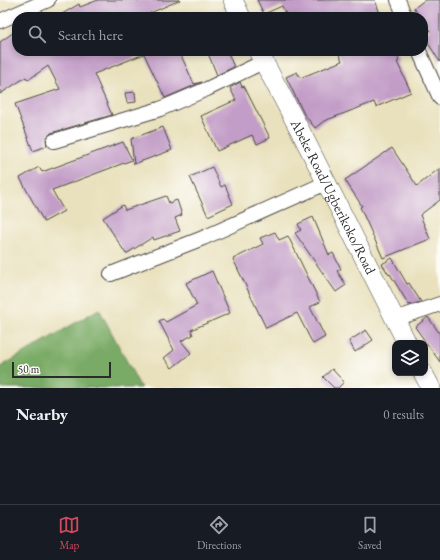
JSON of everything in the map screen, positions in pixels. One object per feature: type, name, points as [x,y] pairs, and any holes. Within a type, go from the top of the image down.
[{"type":"street","points":[[21,12],[48,0]]},
{"type":"street","points":[[232,0],[238,12]]},
{"type":"street","points":[[398,0],[403,12]]},
{"type":"street","points":[[0,21],[12,16]]},
{"type":"street","points":[[54,141],[160,109],[207,89],[261,56]]},
{"type":"street","name":"Abeke Road/Ugberikoko/Road","points":[[261,56],[406,340]]},
{"type":"street","points":[[421,56],[440,98]]},
{"type":"street","points":[[111,274],[204,238],[326,183]]},
{"type":"street","points":[[395,319],[440,304]]},
{"type":"street","points":[[425,376],[431,388]]},
{"type":"green space","points":[[99,309],[141,388],[0,388],[0,367]]},
{"type":"building","points":[[98,0],[180,0],[152,12],[65,12],[79,4],[80,7]]},
{"type":"building","points":[[257,0],[375,0],[379,12],[285,12],[282,6],[268,12],[263,12]]},
{"type":"building","points":[[425,0],[440,0],[440,62],[428,43],[428,32],[430,31],[428,28],[428,12],[417,12],[414,8]]},
{"type":"building","points":[[12,34],[12,56],[139,56],[94,74],[112,115],[51,133],[46,139],[47,146],[33,151],[15,104],[60,89],[48,66],[28,80],[26,77],[0,94],[0,42]]},
{"type":"building","points":[[145,56],[181,56],[194,84],[202,82],[165,98]]},
{"type":"building","points":[[209,56],[229,56],[234,67],[217,75]]},
{"type":"building","points":[[340,56],[398,56],[399,61],[397,62],[411,92],[376,107],[374,102],[324,121],[315,128],[304,114],[286,77],[297,72],[300,78],[342,61]]},
{"type":"building","points":[[240,82],[242,87],[244,86],[270,138],[257,144],[252,135],[217,151],[201,116],[236,100],[230,88]]},
{"type":"building","points":[[135,92],[136,102],[127,103],[125,93]]},
{"type":"building","points":[[163,127],[172,150],[134,164],[131,139]]},
{"type":"building","points":[[123,142],[132,160],[52,190],[64,211],[44,222],[20,178],[39,167],[42,172]]},
{"type":"building","points":[[392,148],[417,186],[440,168],[440,200],[420,215],[430,239],[383,258],[360,207],[362,206],[345,180]]},
{"type":"building","points":[[212,167],[221,187],[225,185],[233,204],[208,216],[190,177]]},
{"type":"building","points":[[166,196],[169,203],[177,200],[182,215],[175,218],[180,231],[154,240],[153,237],[126,254],[103,218],[123,205],[125,210]]},
{"type":"building","points":[[313,217],[329,255],[333,253],[341,269],[337,271],[346,285],[336,292],[295,233],[301,230],[298,224]]},
{"type":"building","points":[[275,232],[279,240],[288,236],[320,302],[310,307],[325,337],[313,344],[297,313],[266,328],[233,259],[263,244],[260,238]]},
{"type":"building","points":[[392,258],[407,284],[409,283],[421,302],[409,305],[390,274],[389,275],[382,264]]},
{"type":"building","points":[[212,271],[230,313],[191,330],[193,335],[181,341],[191,353],[172,368],[164,358],[174,350],[159,321],[163,319],[166,322],[197,305],[186,283]]},
{"type":"building","points":[[428,317],[440,334],[440,362],[428,345],[428,340],[424,340],[415,327]]},
{"type":"building","points":[[366,330],[373,340],[355,352],[349,341]]},
{"type":"building","points":[[332,369],[344,382],[338,388],[334,388],[323,377]]}]
